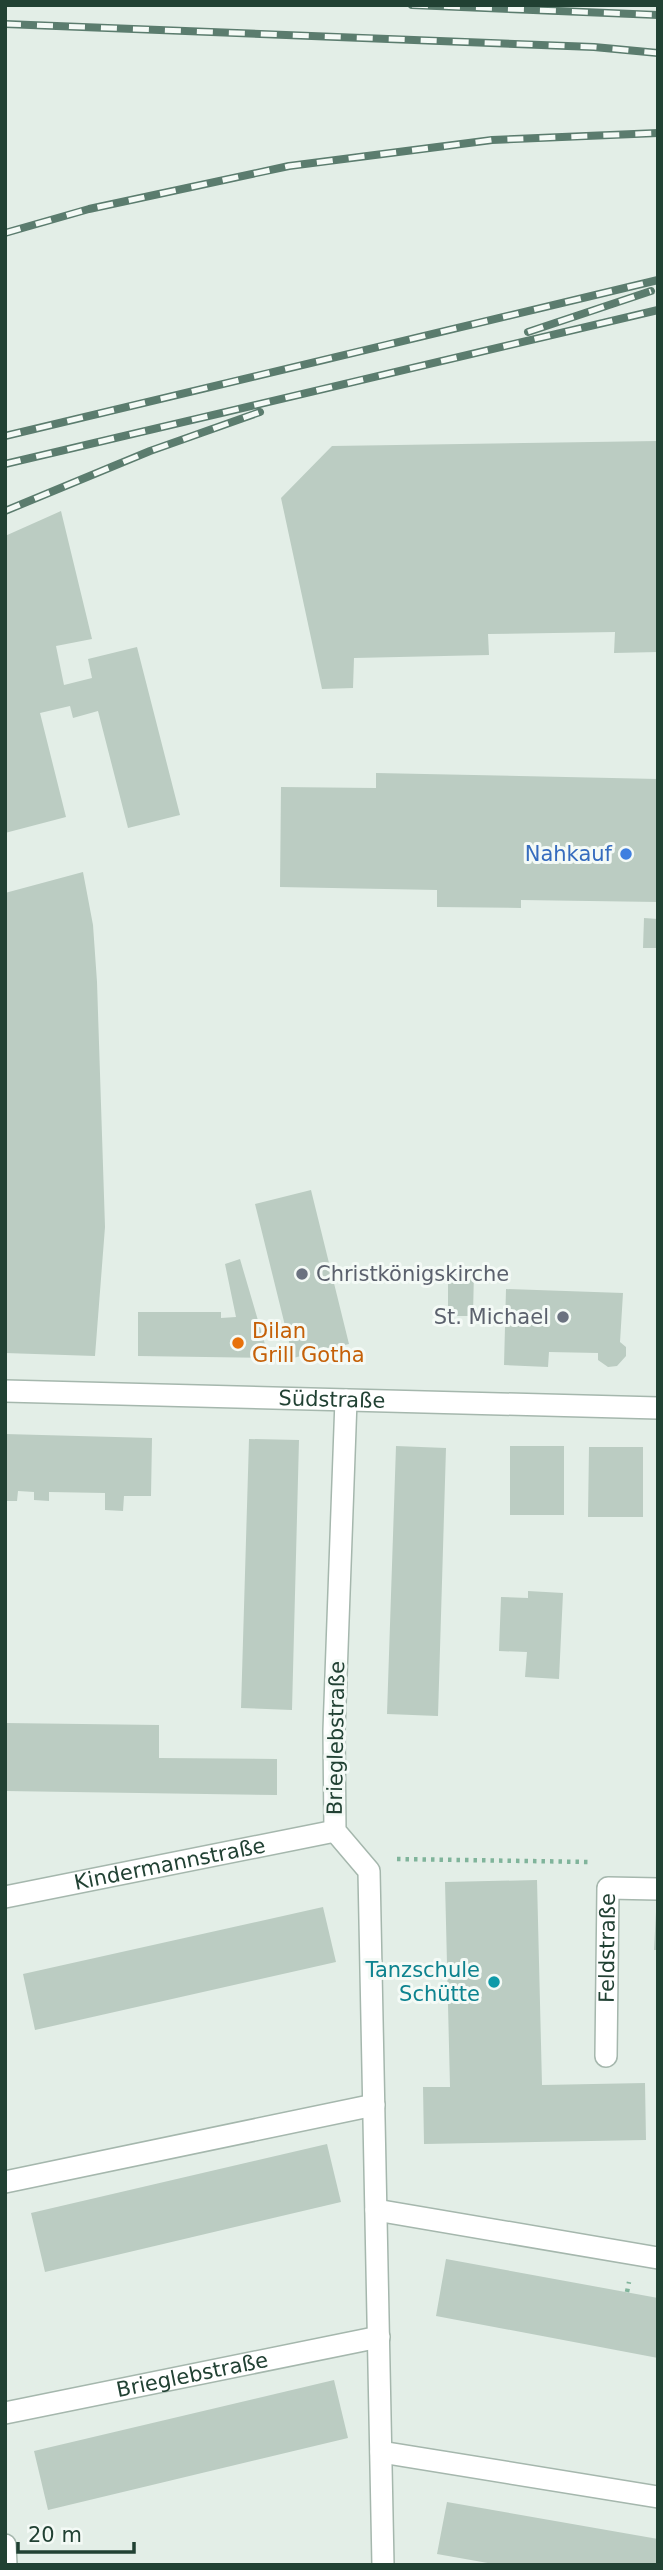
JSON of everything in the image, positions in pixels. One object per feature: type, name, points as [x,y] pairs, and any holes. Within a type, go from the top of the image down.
[{"type":"street","name":"Südstraße","points":[[5,1391],[658,1408]]},
{"type":"street","name":"Brieglebstraße","points":[[346,1400],[334,1731],[335,1830],[369,1871],[383,2565]]},
{"type":"street","name":"Kindermannstraße","points":[[5,1897],[335,1830]]},
{"type":"street","name":"Feldstraße","points":[[606,2056],[608,1888],[658,1889]]},
{"type":"street","points":[[5,2182],[374,2105]]},
{"type":"street","points":[[376,2210],[658,2258]]},
{"type":"street","name":"Brieglebstraße","points":[[5,2413],[379,2337]]},
{"type":"street","points":[[381,2452],[658,2497]]},
{"type":"street","points":[[5,2545],[6,2565]]},
{"type":"path","points":[[358,1858],[607,1863],[608,1888]]},
{"type":"building","points":[[658,441],[658,652],[614,653],[615,632],[488,634],[489,655],[354,658],[353,688],[322,689],[281,498],[332,446]]},
{"type":"building","points":[[61,511],[92,639],[56,646],[64,685],[92,678],[88,659],[137,647],[180,815],[128,828],[98,711],[73,718],[70,706],[40,713],[66,817],[5,833],[5,536]]},
{"type":"building","points":[[376,773],[658,779],[658,902],[521,900],[521,908],[437,907],[437,890],[280,887],[281,787],[376,788]]},
{"type":"building","points":[[83,872],[93,925],[97,982],[105,1227],[95,1356],[5,1353],[5,893]]},
{"type":"building","points":[[644,918],[658,919],[658,948],[643,948]]},
{"type":"building","name":"Christkönigskirche","points":[[311,1190],[349,1344],[293,1358],[255,1204]]},
{"type":"building","points":[[240,1259],[269,1358],[138,1356],[138,1312],[221,1312],[221,1318],[236,1317],[225,1264]]},
{"type":"building","points":[[448,1270],[474,1270],[473,1316],[448,1316]]},
{"type":"building","name":"St. Michael","points":[[506,1289],[623,1293],[620,1342],[626,1347],[626,1356],[617,1366],[608,1367],[598,1360],[598,1353],[549,1352],[548,1367],[504,1365]]},
{"type":"building","points":[[5,1434],[152,1438],[151,1496],[124,1496],[123,1511],[105,1510],[105,1493],[49,1492],[49,1501],[34,1500],[34,1492],[18,1491],[17,1501],[5,1501]]},
{"type":"building","points":[[249,1439],[299,1440],[292,1710],[241,1708]]},
{"type":"building","points":[[396,1446],[446,1448],[438,1716],[387,1714]]},
{"type":"building","points":[[510,1446],[564,1446],[564,1515],[510,1515]]},
{"type":"building","points":[[589,1447],[643,1447],[643,1517],[588,1517]]},
{"type":"building","points":[[528,1591],[563,1593],[559,1679],[525,1677],[527,1652],[499,1651],[501,1597],[528,1598]]},
{"type":"building","points":[[5,1723],[159,1725],[159,1758],[277,1759],[277,1795],[5,1791]]},
{"type":"building","name":"Tanzschule Schütte","points":[[537,1880],[542,2085],[645,2083],[646,2140],[424,2144],[423,2087],[450,2087],[445,1882]]},
{"type":"building","points":[[323,1907],[336,1962],[35,2030],[23,1974]]},
{"type":"building","points":[[656,1912],[658,1950],[654,1950]]},
{"type":"building","points":[[327,2144],[341,2202],[45,2272],[31,2213]]},
{"type":"building","points":[[446,2259],[658,2298],[658,2358],[436,2316]]},
{"type":"building","points":[[334,2380],[348,2438],[48,2510],[34,2451]]},
{"type":"building","points":[[447,2502],[658,2539],[658,2565],[499,2565],[437,2554]]},
{"type":"railway","points":[[412,5],[658,15]]},
{"type":"railway","points":[[5,24],[594,47],[658,53]]},
{"type":"railway","points":[[5,233],[89,209],[289,166],[492,140],[658,133]]},
{"type":"railway","points":[[5,436],[658,280]]},
{"type":"railway","points":[[528,332],[651,291]]},
{"type":"railway","points":[[5,464],[658,310]]},
{"type":"railway","points":[[5,511],[150,451],[260,412]]},
{"type":"place","name":"Nahkauf","points":[[626,854]]},
{"type":"place","name":"Christkönigskirche","points":[[302,1274]]},
{"type":"place","name":"St. Michael","points":[[563,1317]]},
{"type":"place","name":"Dilan Grill Gotha","points":[[238,1343]]},
{"type":"place","name":"Tanzschule Schütte","points":[[494,1982]]}]
